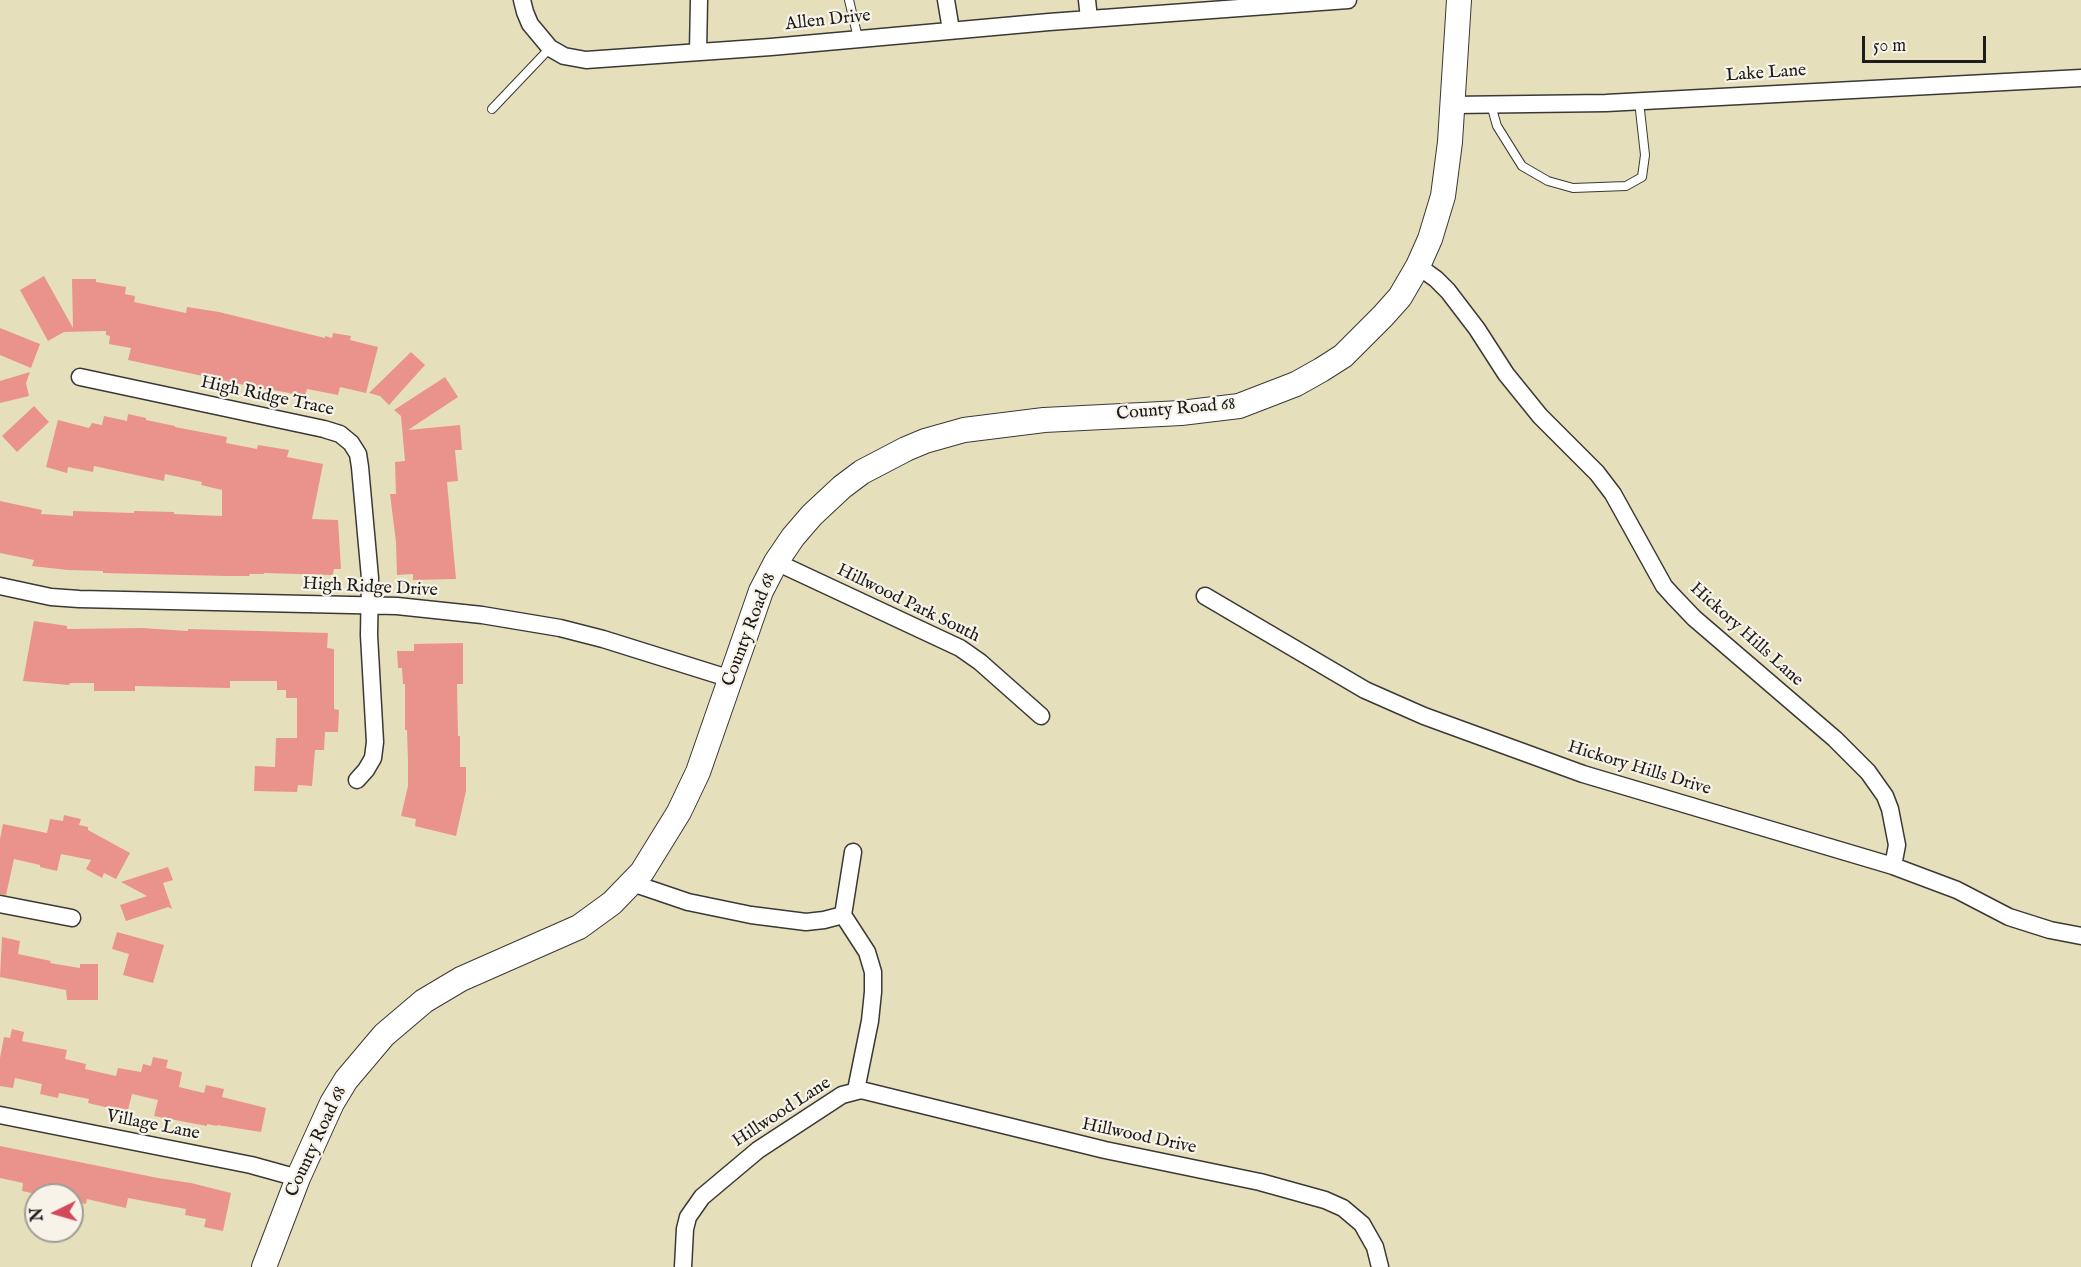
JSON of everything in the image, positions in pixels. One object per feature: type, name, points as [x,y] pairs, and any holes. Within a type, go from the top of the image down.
[{"type":"street","points":[[522,0],[530,24],[549,48]]},
{"type":"street","points":[[698,52],[699,0]]},
{"type":"street","points":[[946,0],[951,30]]},
{"type":"street","points":[[1088,0],[1089,19]]},
{"type":"street","name":"Allen Drive","points":[[549,48],[564,56],[586,60],[1348,0]]},
{"type":"street","name":"County Road 68","points":[[264,1267],[298,1178],[325,1117],[346,1080],[384,1035],[424,1001],[461,979],[579,927],[612,903],[642,872],[679,812],[698,772],[750,620],[761,591],[776,562],[812,515],[842,487],[886,458],[926,441],[964,430],[1011,423],[1223,409],[1239,406],[1296,384],[1343,356],[1383,316],[1400,297],[1418,266],[1430,239],[1443,196],[1453,105],[1459,0]]},
{"type":"street","name":"Lake Lane","points":[[1453,105],[1639,101],[2081,78]]},
{"type":"street","name":"Hickory Hills Lane","points":[[1418,266],[1448,291],[1477,329],[1506,374],[1540,416],[1597,473],[1613,494],[1664,586],[1694,618],[1835,739],[1868,772],[1885,796],[1890,809],[1897,845],[1893,866]]},
{"type":"street","name":"High Ridge Trace","points":[[80,377],[340,434],[351,443],[358,454],[370,578],[369,635],[375,742],[373,758],[357,780]]},
{"type":"street","name":"Hillwood Park South","points":[[776,562],[960,648],[980,662],[1041,716]]},
{"type":"street","name":"High Ridge Drive","points":[[0,586],[51,597],[79,599],[397,606],[482,615],[560,628],[731,679]]},
{"type":"street","name":"Hickory Hills Drive","points":[[1205,596],[1365,690],[1424,716],[1583,774],[1893,866],[1956,890],[2009,918],[2081,936]]},
{"type":"street","points":[[632,883],[688,902],[751,915],[806,922],[824,920],[843,915],[854,852]]},
{"type":"street","points":[[0,904],[72,918]]},
{"type":"street","name":"Hillwood Lane","points":[[683,1267],[688,1217],[702,1197],[758,1150],[842,1095],[856,1090],[870,1021],[873,972],[867,952],[843,915]]},
{"type":"street","name":"Hillwood Drive","points":[[856,1090],[870,1091],[979,1121],[1105,1150],[1260,1182],[1325,1200],[1343,1208],[1362,1224],[1375,1247],[1380,1267]]},
{"type":"street","name":"Village Lane","points":[[0,1115],[251,1165],[298,1178]]},
{"type":"lane","points":[[849,0],[858,38]]},
{"type":"lane","points":[[492,109],[549,48]]},
{"type":"lane","points":[[1491,105],[1497,126],[1522,165],[1548,181],[1574,188],[1584,188],[1626,186],[1642,177],[1645,155],[1639,101]]},
{"type":"building","points":[[44,276],[73,328],[72,279],[96,279],[96,282],[126,287],[125,294],[135,296],[134,302],[186,313],[187,307],[219,312],[325,338],[325,336],[332,338],[333,333],[351,336],[350,340],[378,347],[366,393],[340,387],[338,395],[307,389],[305,396],[128,360],[131,348],[109,344],[110,336],[106,335],[106,331],[64,332],[48,341],[20,290]]},
{"type":"building","points":[[0,328],[40,344],[31,368],[0,355]]},
{"type":"building","points":[[411,352],[425,365],[389,405],[380,396],[369,393]]},
{"type":"building","points":[[30,372],[26,383],[29,396],[0,403],[0,381]]},
{"type":"building","points":[[445,377],[458,397],[408,430],[460,425],[462,450],[455,450],[458,481],[447,482],[456,579],[413,580],[413,574],[397,575],[396,542],[390,494],[396,494],[395,462],[405,461],[401,416],[394,410]]},
{"type":"building","points":[[34,406],[49,422],[17,452],[2,436]]},
{"type":"building","points":[[128,414],[175,427],[227,437],[226,443],[257,449],[258,445],[289,450],[287,457],[323,464],[312,519],[338,520],[341,569],[334,569],[331,575],[264,573],[249,576],[226,576],[103,573],[103,571],[32,566],[34,560],[0,553],[0,501],[42,510],[41,514],[73,516],[73,511],[134,513],[134,511],[222,516],[222,490],[201,485],[202,482],[165,474],[164,481],[94,466],[93,472],[68,467],[67,473],[46,467],[58,420],[89,428],[92,423],[102,425],[104,416],[127,421]]},
{"type":"building","points":[[34,621],[67,626],[67,629],[142,628],[328,633],[327,648],[334,649],[334,709],[339,710],[338,732],[325,732],[324,750],[315,750],[312,786],[298,785],[297,792],[254,791],[255,766],[275,767],[276,738],[297,738],[297,698],[286,698],[286,690],[277,690],[277,681],[230,681],[230,688],[135,686],[135,691],[94,691],[94,683],[70,683],[69,685],[23,681]]},
{"type":"building","points":[[463,643],[463,684],[457,684],[458,736],[460,736],[460,767],[466,767],[466,791],[456,836],[415,826],[416,819],[401,816],[408,786],[408,761],[405,684],[403,684],[402,668],[398,668],[397,651],[414,651],[414,644]]},
{"type":"building","points":[[64,815],[81,819],[79,825],[88,827],[88,830],[130,853],[116,879],[104,873],[102,878],[86,869],[91,860],[61,854],[57,871],[14,859],[6,895],[0,894],[0,839],[3,824],[47,833],[50,819],[63,821]]},
{"type":"building","points":[[168,867],[173,880],[163,883],[172,909],[168,907],[126,921],[120,905],[147,896],[121,882]]},
{"type":"building","points":[[117,932],[164,945],[153,983],[123,975],[129,954],[112,949]]},
{"type":"building","points":[[2,937],[20,941],[18,954],[51,961],[50,963],[80,968],[80,964],[98,964],[98,1000],[67,1000],[66,990],[0,977]]},
{"type":"building","points":[[12,1029],[24,1032],[22,1041],[67,1050],[65,1059],[86,1064],[85,1069],[116,1076],[118,1068],[141,1072],[143,1064],[151,1066],[153,1057],[168,1060],[166,1068],[182,1072],[179,1087],[204,1093],[206,1085],[224,1089],[222,1097],[266,1108],[261,1132],[217,1125],[207,1124],[207,1126],[154,1116],[158,1100],[132,1094],[128,1110],[119,1108],[118,1110],[88,1103],[89,1099],[59,1093],[58,1098],[40,1094],[42,1084],[15,1078],[13,1088],[0,1086],[0,1058],[4,1037],[10,1038]]},
{"type":"building","points":[[0,1146],[191,1183],[231,1193],[223,1231],[204,1227],[206,1219],[185,1215],[186,1209],[128,1198],[126,1208],[87,1199],[86,1204],[84,1204],[84,1183],[24,1183],[24,1191],[22,1191],[23,1183],[0,1178]]}]
